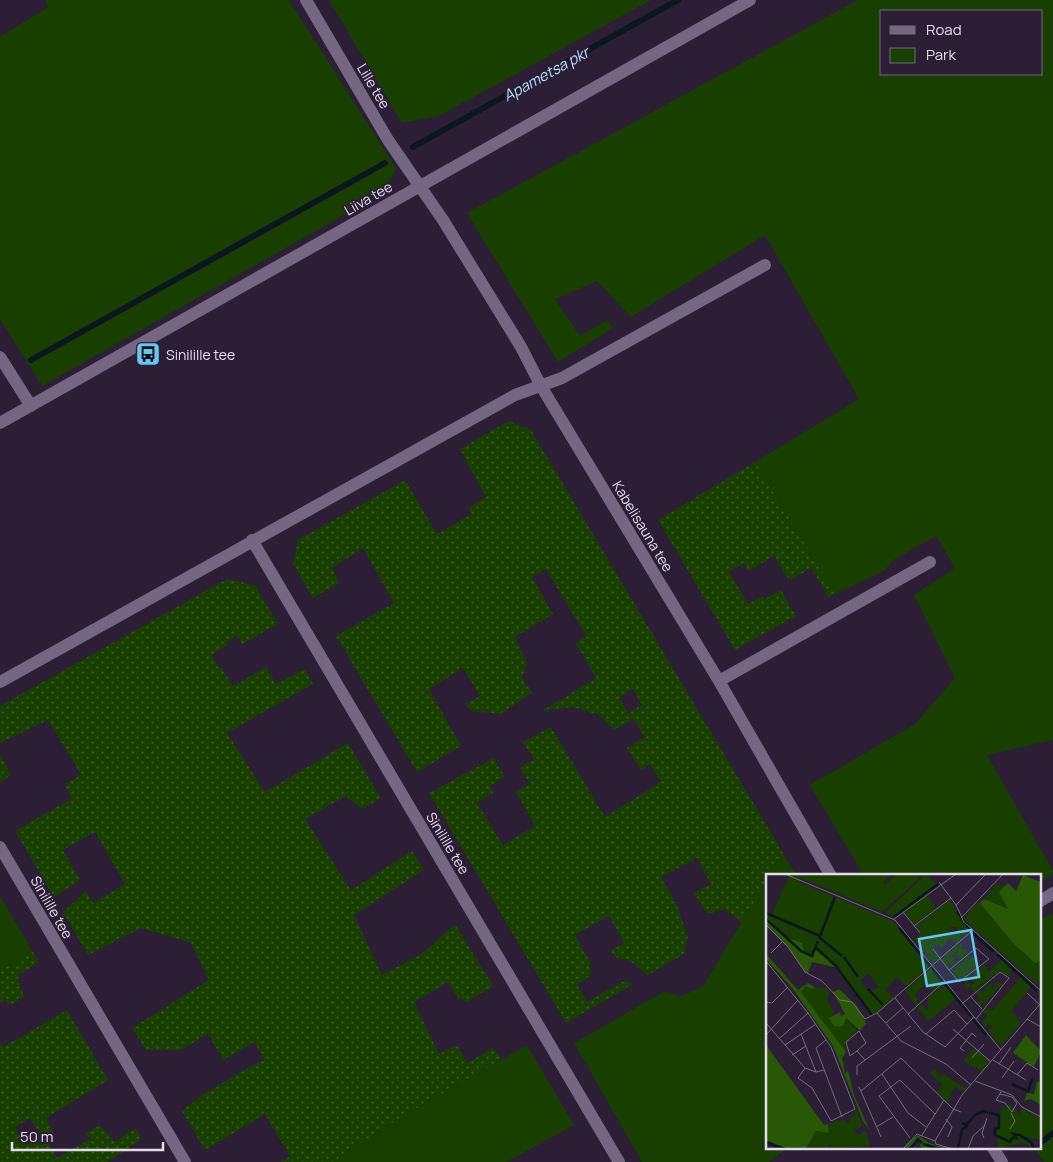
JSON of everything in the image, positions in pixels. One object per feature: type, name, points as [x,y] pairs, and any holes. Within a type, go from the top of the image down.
[{"type":"street","name":"Lille tee","points":[[306,0],[388,140],[421,185]]},
{"type":"street","name":"Liiva tee","points":[[0,423],[750,0]]},
{"type":"street","name":"Kabelisauna tee","points":[[421,185],[521,347],[541,386],[719,681],[830,874]]},
{"type":"street","points":[[0,682],[516,394],[562,378],[765,265]]},
{"type":"street","points":[[0,357],[31,406]]},
{"type":"street","name":"Sinilille tee","points":[[252,540],[619,1162]]},
{"type":"street","points":[[719,681],[930,562]]},
{"type":"street","name":"Sinilille tee","points":[[0,848],[185,1162]]},
{"type":"street","points":[[1040,901],[1053,893]]},
{"type":"street","points":[[994,1150],[1002,1162]]},
{"type":"green space","points":[[45,0],[289,0],[396,168],[383,193],[42,386],[0,319],[0,37],[48,7]]},
{"type":"green space","points":[[329,0],[651,0],[439,116],[402,123]]},
{"type":"green space","points":[[858,0],[1053,0],[1053,740],[987,755],[1053,874],[1040,881],[1040,874],[863,874],[810,785],[915,724],[955,678],[914,595],[955,568],[936,536],[892,561],[884,571],[835,594],[755,462],[859,399],[765,235],[631,317],[597,281],[555,299],[580,336],[607,320],[613,328],[558,362],[467,213]]},
{"type":"green space","points":[[509,421],[531,430],[783,853],[770,874],[766,874],[766,882],[742,922],[724,909],[707,914],[694,893],[711,884],[697,858],[661,877],[676,903],[688,937],[684,954],[648,975],[630,961],[615,957],[611,950],[624,943],[609,916],[575,935],[590,962],[591,975],[577,985],[587,1002],[624,981],[633,984],[566,1023],[429,793],[494,758],[505,777],[490,786],[493,793],[477,803],[503,845],[535,826],[516,792],[530,784],[520,768],[534,759],[523,742],[551,727],[605,817],[661,782],[650,764],[641,770],[627,748],[645,737],[633,719],[614,730],[599,715],[572,707],[542,711],[596,678],[576,643],[586,636],[546,569],[532,577],[553,614],[515,637],[527,664],[522,677],[532,693],[500,714],[471,711],[466,704],[480,696],[463,668],[429,689],[461,746],[417,772],[336,636],[394,603],[363,548],[332,568],[339,583],[313,598],[293,564],[298,540],[405,480],[437,534],[472,514],[469,507],[486,497],[460,449]],"holes":[[[633,689],[642,705],[628,713],[619,697]]]},
{"type":"green space","points":[[755,462],[835,594],[829,598],[811,568],[791,580],[786,576],[774,556],[749,571],[744,563],[729,572],[748,604],[763,596],[765,599],[781,590],[796,616],[735,650],[658,520]]},
{"type":"green space","points":[[227,579],[255,585],[278,624],[242,644],[237,636],[226,642],[228,645],[211,655],[233,686],[266,667],[276,684],[305,669],[313,684],[227,733],[265,792],[348,743],[381,798],[362,809],[346,796],[305,819],[351,890],[412,851],[424,870],[354,915],[382,975],[423,953],[455,924],[493,986],[467,1002],[457,997],[448,982],[414,1002],[439,1054],[457,1045],[467,1063],[493,1048],[502,1059],[378,1131],[335,1162],[281,1162],[290,1156],[265,1114],[205,1150],[182,1111],[205,1093],[264,1059],[254,1042],[223,1060],[208,1034],[180,1050],[146,1050],[132,1028],[209,980],[191,943],[141,928],[88,955],[63,912],[86,891],[93,903],[125,884],[95,832],[63,850],[80,880],[54,897],[15,831],[71,799],[65,784],[81,775],[48,720],[0,743],[0,706]]},
{"type":"green space","points":[[0,754],[11,775],[0,783]]},
{"type":"green space","points":[[783,853],[796,874],[770,874]]},
{"type":"green space","points":[[766,882],[766,1150],[784,1150],[769,1162],[642,1162],[574,1043],[665,991],[680,997],[703,986]]},
{"type":"green space","points":[[0,896],[33,952],[0,971]]},
{"type":"green space","points":[[1053,913],[1053,1162],[1045,1162],[1035,1150],[1040,1150],[1040,920]]},
{"type":"green space","points":[[33,952],[39,963],[17,975],[24,997],[10,1005],[6,1000],[0,1003],[0,971]]},
{"type":"green space","points":[[67,1010],[108,1080],[46,1118],[53,1132],[45,1137],[57,1158],[90,1139],[86,1133],[100,1125],[115,1142],[135,1128],[142,1139],[107,1162],[0,1162],[0,1042],[3,1047]],"holes":[[[30,1118],[41,1136],[26,1145],[15,1127]]]},
{"type":"green space","points":[[527,1045],[574,1125],[506,1162],[335,1162],[378,1131]]},
{"type":"waterway","name":"Apametsa pkr","points":[[413,147],[678,0]]},
{"type":"waterway","points":[[31,360],[385,163]]},
{"type":"waterway","points":[[1040,1143],[1053,1133]]},
{"type":"place","name":"Sinilille tee","points":[[148,354]]}]
